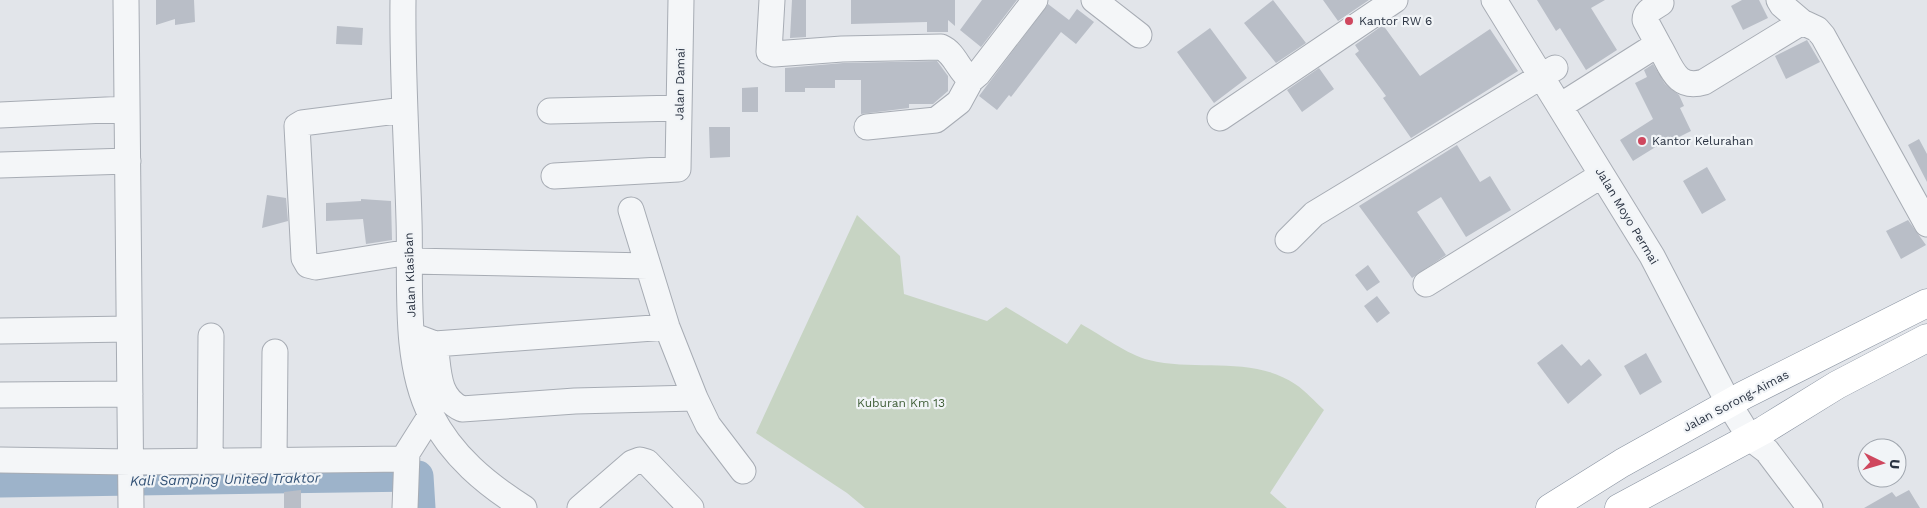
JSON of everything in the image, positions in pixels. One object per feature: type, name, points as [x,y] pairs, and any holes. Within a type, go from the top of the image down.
[{"type":"highway","name":"Jalan Sorong-Aimas","points":[[1550,508],[1622,463],[1737,399],[1927,303]]},
{"type":"highway","points":[[1622,463],[1628,502],[1760,439],[1838,385],[1927,338]]},
{"type":"street","points":[[126,0],[131,481]]},
{"type":"street","name":"Jalan Klasiban","points":[[404,0],[404,110],[410,257],[424,340],[419,383],[431,415],[456,452],[490,486],[524,508]]},
{"type":"street","name":"Jalan Damai","points":[[554,176],[678,169],[681,0]]},
{"type":"street","points":[[772,0],[769,52],[774,54],[842,49],[941,47],[947,50],[957,67],[971,80]]},
{"type":"street","points":[[867,127],[936,120],[959,102],[971,80],[986,65],[1035,0]]},
{"type":"street","points":[[1094,0],[1139,35]]},
{"type":"street","points":[[1220,118],[1395,0]]},
{"type":"street","name":"Jalan Moyo Permai","points":[[1494,0],[1548,71]]},
{"type":"street","name":"Jalan Moyo Permai","points":[[1511,0],[1548,71],[1666,249],[1737,399]]},
{"type":"street","points":[[1779,0],[1782,6],[1802,22],[1817,29],[1823,36],[1927,224]]},
{"type":"street","points":[[1661,3],[1646,12],[1645,16],[1676,76],[1690,86],[1704,82],[1802,22]]},
{"type":"street","points":[[1567,101],[1658,44]]},
{"type":"street","points":[[1288,240],[1314,214],[1548,71]]},
{"type":"street","name":"Jalan Moyo Permai","points":[[1567,101],[1602,175],[1760,439],[1810,508]]},
{"type":"street","points":[[550,111],[679,108]]},
{"type":"street","points":[[0,115],[127,109]]},
{"type":"street","points":[[404,110],[302,123],[297,126],[304,258],[308,265],[316,267],[410,257],[648,266]]},
{"type":"street","points":[[0,165],[128,161]]},
{"type":"street","points":[[1426,284],[1602,175]]},
{"type":"street","points":[[630,210],[667,327],[695,398],[708,424],[743,470]]},
{"type":"street","points":[[667,327],[424,340],[449,403],[462,409],[575,401],[695,398]]},
{"type":"street","points":[[0,330],[129,329]]},
{"type":"street","points":[[210,461],[211,336]]},
{"type":"street","points":[[274,460],[275,352]]},
{"type":"street","points":[[0,395],[130,394]]},
{"type":"street","points":[[405,508],[406,468],[409,449],[431,415]]},
{"type":"street","points":[[0,460],[131,481],[210,461],[274,460],[406,468]]},
{"type":"street","points":[[592,504],[632,463],[640,460],[647,462],[691,508]]},
{"type":"green space","name":"Kuburan Km 13","points":[[857,215],[900,256],[904,294],[987,321],[1006,307],[1067,344],[1081,324],[1124,349],[1149,360],[1186,365],[1243,367],[1278,375],[1295,384],[1324,410],[1270,493],[1287,508],[865,508],[847,493],[756,433]]},
{"type":"building","points":[[156,0],[194,0],[195,22],[175,25],[175,19],[156,25]]},
{"type":"building","points":[[792,0],[806,0],[806,37],[790,38]]},
{"type":"building","points":[[851,0],[955,0],[955,26],[948,20],[948,32],[927,32],[927,22],[851,24]]},
{"type":"building","points":[[982,0],[1017,0],[981,47],[960,30]]},
{"type":"building","points":[[1273,0],[1306,43],[1276,63],[1244,23]]},
{"type":"building","points":[[1323,0],[1369,0],[1338,21]]},
{"type":"building","points":[[1537,0],[1605,0],[1591,8],[1617,50],[1586,70],[1560,28],[1556,31]]},
{"type":"building","points":[[1742,0],[1759,0],[1768,18],[1743,30],[1731,6]]},
{"type":"building","points":[[1048,4],[1069,20],[1077,9],[1094,22],[1076,44],[1061,32],[1011,97],[1009,95],[997,110],[979,96]]},
{"type":"building","points":[[1383,25],[1420,76],[1490,29],[1518,71],[1411,138],[1383,98],[1386,96],[1355,54],[1359,51],[1355,45]]},
{"type":"building","points":[[337,26],[363,28],[362,45],[336,44]]},
{"type":"building","points":[[1210,28],[1247,78],[1214,103],[1177,52]]},
{"type":"building","points":[[1807,40],[1820,62],[1786,79],[1775,56]]},
{"type":"building","points":[[937,61],[948,76],[948,91],[933,104],[909,104],[909,108],[861,114],[861,80],[835,80],[835,88],[805,88],[805,92],[785,92],[785,68],[843,63]]},
{"type":"building","points":[[1653,64],[1665,84],[1679,95],[1684,106],[1680,108],[1691,131],[1671,141],[1670,138],[1633,161],[1620,140],[1653,119],[1635,83],[1647,77],[1644,70]]},
{"type":"building","points":[[1319,68],[1334,89],[1302,112],[1287,90]]},
{"type":"building","points":[[758,87],[758,112],[742,112],[742,88]]},
{"type":"building","points":[[709,127],[730,127],[730,157],[710,158]]},
{"type":"building","points":[[1919,139],[1927,154],[1927,182],[1908,145]]},
{"type":"building","points":[[1457,145],[1480,182],[1490,176],[1511,210],[1466,237],[1441,197],[1417,212],[1446,255],[1412,278],[1359,206]]},
{"type":"building","points":[[1707,167],[1726,200],[1702,214],[1683,181]]},
{"type":"building","points":[[267,195],[286,198],[288,221],[262,228]]},
{"type":"building","points":[[361,199],[391,201],[392,240],[366,244],[363,219],[326,221],[326,203],[361,201]]},
{"type":"building","points":[[1908,220],[1926,245],[1901,259],[1886,231]]},
{"type":"building","points":[[1368,265],[1380,282],[1367,291],[1355,275]]},
{"type":"building","points":[[1377,296],[1390,313],[1377,323],[1364,306]]},
{"type":"building","points":[[1562,344],[1581,366],[1589,359],[1602,375],[1568,404],[1537,363]]},
{"type":"building","points":[[1646,353],[1662,382],[1640,395],[1624,366]]},
{"type":"building","points":[[301,490],[301,508],[284,508],[284,492]]},
{"type":"building","points":[[1909,490],[1920,508],[1864,508],[1892,492],[1896,497]]},
{"type":"waterway","name":"Kali Samping United Traktor","points":[[0,482],[418,476],[420,508]]},
{"type":"place","name":"Kantor RW 6","points":[[1349,21]]},
{"type":"place","name":"Kantor Kelurahan","points":[[1642,141]]}]
